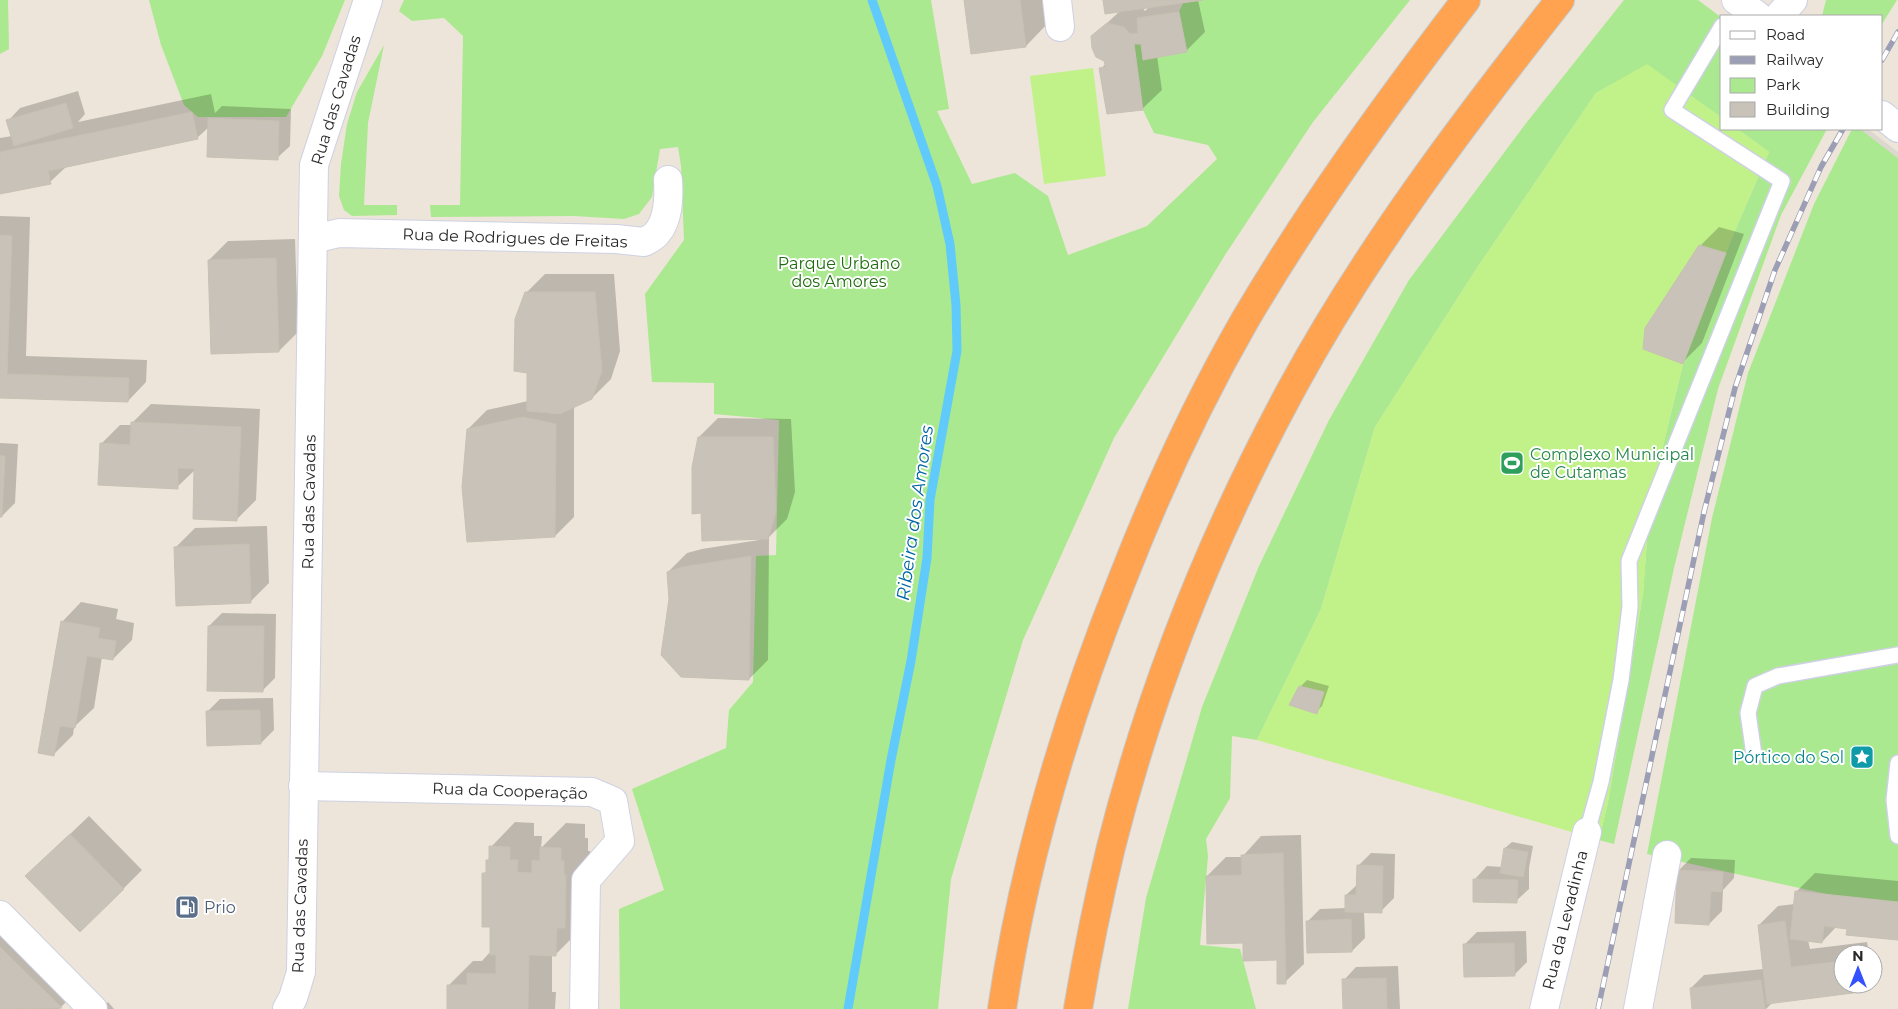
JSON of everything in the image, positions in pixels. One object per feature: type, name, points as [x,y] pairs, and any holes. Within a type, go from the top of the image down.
[{"type":"highway","points":[[1002,1009],[1037,836],[1054,775],[1094,652],[1137,540],[1166,475],[1216,374],[1246,320],[1310,215],[1382,112],[1466,0]]},
{"type":"highway","points":[[1078,1009],[1109,854],[1147,728],[1188,611],[1265,439],[1323,335],[1389,230],[1425,178],[1560,0]]},
{"type":"street","name":"Rua das Cavadas","points":[[287,1009],[293,998],[301,972],[314,165],[368,0]]},
{"type":"street","points":[[1057,0],[1060,27]]},
{"type":"street","points":[[1736,0],[1757,15]]},
{"type":"street","points":[[1780,15],[1793,0]]},
{"type":"street","name":"Rua de Rodrigues de Freitas","points":[[314,238],[339,233],[616,239],[644,242],[657,234],[664,219],[669,198],[668,180]]},
{"type":"street","name":"Rua da Cooperação","points":[[303,786],[592,792],[614,801],[620,841],[586,880],[584,1009]]},
{"type":"street","name":"Rua da Levadinha","points":[[1544,1009],[1587,832]]},
{"type":"street","points":[[1638,1009],[1667,855]]},
{"type":"street","points":[[0,914],[93,1009]]},
{"type":"lane","points":[[1728,15],[1736,0]]},
{"type":"lane","points":[[1587,832],[1600,782],[1621,680],[1630,607],[1629,561],[1782,181],[1672,110],[1720,29]]},
{"type":"lane","points":[[1754,755],[1748,713],[1755,686],[1778,676],[1898,655]]},
{"type":"lane","points":[[1898,763],[1894,800],[1898,836]]},
{"type":"green space","points":[[0,0],[8,0],[9,49],[0,54]]},
{"type":"green space","points":[[149,0],[345,0],[322,56],[286,117],[198,117],[184,105],[161,45]]},
{"type":"green space","name":"Parque Urbano dos Amores","points":[[404,0],[931,0],[949,109],[937,111],[972,184],[1015,173],[1048,196],[1068,255],[1147,226],[1217,159],[1208,145],[1154,133],[1143,110],[1134,44],[1141,44],[1144,59],[1186,52],[1179,12],[1183,3],[1203,0],[1410,0],[1313,122],[1225,255],[1114,438],[1023,640],[951,879],[938,1009],[620,1009],[619,909],[664,890],[632,789],[726,748],[729,710],[753,682],[756,556],[776,555],[779,420],[714,414],[714,383],[652,382],[645,294],[684,240],[681,166],[678,147],[660,149],[652,197],[639,214],[624,219],[574,216],[431,217],[430,205],[460,205],[463,36],[444,18],[412,21],[399,11]]},
{"type":"green space","points":[[1624,0],[1698,0],[1720,16],[1720,117],[1647,65],[1596,93],[1475,271],[1375,427],[1321,609],[1257,740],[1232,736],[1230,798],[1206,839],[1208,856],[1200,945],[1240,949],[1256,1009],[1128,1009],[1146,898],[1202,707],[1259,566],[1329,420],[1409,280],[1527,122]]},
{"type":"green space","points":[[1826,0],[1897,0],[1883,22],[1883,15],[1822,15]]},
{"type":"green space","points":[[384,45],[368,123],[364,205],[397,205],[397,215],[352,216],[344,210],[339,196],[341,164],[347,124],[357,92]]},
{"type":"green space","name":"Complexo Municipal de Cutamas","points":[[1647,64],[1720,117],[1720,130],[1738,130],[1769,152],[1731,240],[1683,364],[1650,499],[1643,594],[1608,802],[1599,840],[1257,740],[1321,609],[1375,427],[1475,271],[1596,93]]},
{"type":"green space","points":[[1093,68],[1106,176],[1044,184],[1030,76]]},
{"type":"green space","points":[[1738,130],[1826,130],[1781,215],[1718,389],[1674,568],[1614,844],[1599,840],[1608,802],[1643,594],[1650,499],[1683,364],[1731,240],[1769,152]]},
{"type":"green space","points":[[1851,130],[1862,130],[1898,158],[1898,910],[1647,854],[1712,518],[1748,373],[1814,204]]},
{"type":"shaded area","points":[[1861,130],[1869,130],[1898,152],[1898,158]]},
{"type":"building","points":[[964,0],[1020,0],[1026,47],[971,54]]},
{"type":"building","points":[[1103,0],[1203,0],[1105,14]]},
{"type":"building","points":[[1179,12],[1187,52],[1143,60],[1141,44],[1134,44],[1143,110],[1107,114],[1099,68],[1106,67],[1104,61],[1096,57],[1092,48],[1091,36],[1107,23],[1124,27],[1130,34],[1138,33],[1137,18]]},
{"type":"building","points":[[66,103],[73,128],[14,146],[6,120]]},
{"type":"building","points":[[192,112],[198,139],[48,171],[51,184],[0,194],[0,152]]},
{"type":"building","points":[[208,118],[279,121],[278,160],[207,157]]},
{"type":"building","points":[[0,235],[12,236],[7,374],[129,378],[128,402],[0,398]]},
{"type":"building","points":[[1699,245],[1726,253],[1683,364],[1643,349],[1645,328]]},
{"type":"building","points":[[276,258],[279,352],[211,354],[208,260]]},
{"type":"building","points":[[525,292],[595,292],[602,371],[592,399],[560,414],[527,411],[527,373],[514,371],[515,319]]},
{"type":"building","points":[[523,417],[556,424],[555,537],[467,542],[462,487],[467,429]]},
{"type":"building","points":[[131,422],[241,427],[237,521],[193,519],[194,469],[178,468],[178,489],[98,485],[100,443],[130,445]]},
{"type":"building","points":[[698,437],[773,437],[776,512],[768,539],[702,541],[701,513],[692,514],[692,467]]},
{"type":"building","points":[[0,456],[5,456],[2,517],[0,517]]},
{"type":"building","points":[[249,544],[251,603],[176,606],[174,547]]},
{"type":"building","points":[[751,556],[749,680],[681,677],[661,655],[669,599],[667,572],[682,567]]},
{"type":"building","points":[[61,621],[100,628],[98,638],[116,641],[113,660],[87,656],[75,728],[60,726],[54,756],[38,753]]},
{"type":"building","points":[[208,626],[264,626],[263,692],[207,691]]},
{"type":"building","points":[[1299,686],[1324,692],[1317,714],[1289,705]]},
{"type":"building","points":[[260,710],[261,744],[207,746],[206,711]]},
{"type":"building","points":[[70,834],[124,889],[80,932],[25,876]]},
{"type":"building","points":[[489,846],[510,847],[510,860],[518,860],[517,872],[532,873],[532,860],[540,861],[540,847],[561,848],[561,861],[564,861],[564,875],[566,875],[565,928],[557,928],[556,956],[529,955],[528,1009],[447,1009],[447,985],[467,985],[467,973],[496,974],[496,955],[490,955],[490,927],[482,927],[482,873],[486,873],[486,860],[489,860]]},
{"type":"building","points":[[1504,848],[1528,852],[1523,877],[1500,873]]},
{"type":"building","points":[[1283,853],[1286,984],[1277,984],[1277,960],[1243,961],[1243,943],[1207,944],[1206,876],[1242,875],[1241,855]]},
{"type":"building","points":[[1357,865],[1383,866],[1382,913],[1345,912],[1345,895],[1356,895]]},
{"type":"building","points":[[1677,870],[1723,872],[1722,892],[1711,891],[1709,925],[1675,923]]},
{"type":"building","points":[[1473,879],[1518,880],[1517,903],[1473,902]]},
{"type":"building","points":[[1795,891],[1898,902],[1898,940],[1846,935],[1847,929],[1824,926],[1822,943],[1790,939]]},
{"type":"building","points":[[1351,919],[1352,952],[1307,953],[1306,921]]},
{"type":"building","points":[[1785,921],[1791,967],[1833,962],[1833,994],[1845,994],[1767,1004],[1758,925]]},
{"type":"building","points":[[1514,943],[1515,976],[1464,977],[1463,944]]},
{"type":"building","points":[[0,947],[62,1008],[0,1009]]},
{"type":"building","points":[[1386,978],[1387,1009],[1343,1009],[1342,979]]},
{"type":"building","points":[[1761,980],[1765,1009],[1692,1009],[1690,988]]},
{"type":"waterway","name":"Ribeira dos Amores","points":[[848,1009],[891,760],[911,661],[927,558],[930,500],[957,351],[956,305],[950,244],[937,186],[872,0]]},
{"type":"railway","points":[[1883,58],[1898,32]]},
{"type":"railway","points":[[1598,1009],[1704,512],[1735,388],[1775,270],[1821,167],[1842,130]]},
{"type":"place","name":"Complexo Municipal de Cutamas","points":[[1512,463]]},
{"type":"place","name":"Pórtico do Sol","points":[[1862,757]]},
{"type":"place","name":"Prio","points":[[187,907]]}]
